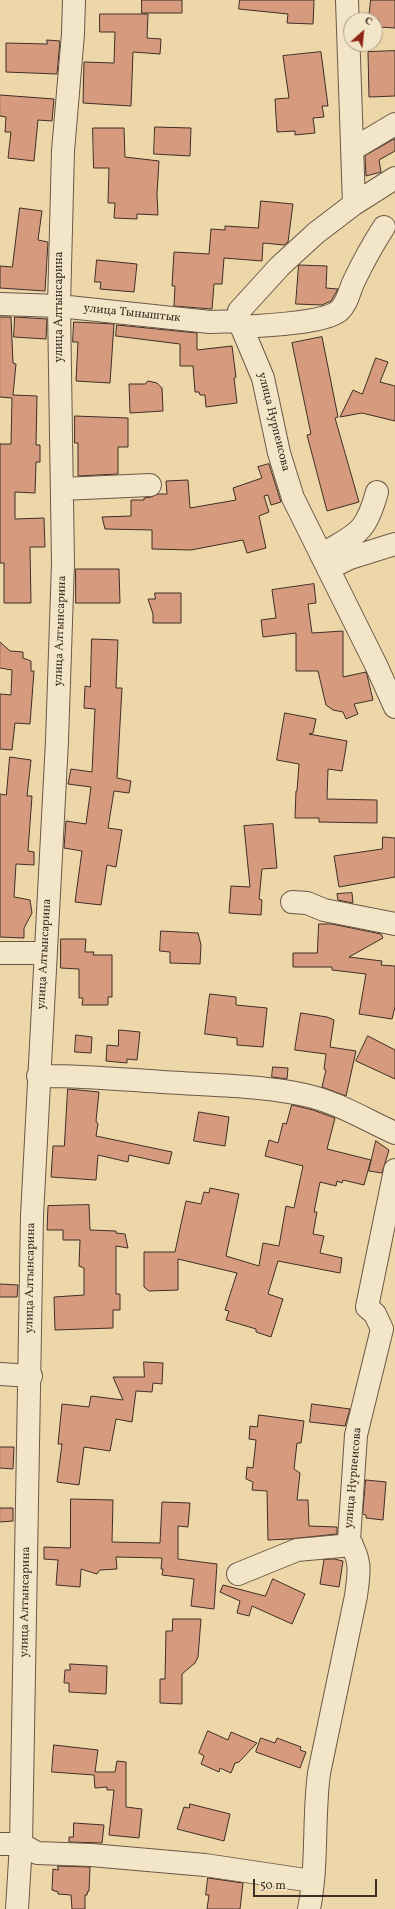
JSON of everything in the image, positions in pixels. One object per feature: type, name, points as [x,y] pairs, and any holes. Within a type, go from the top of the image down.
[{"type":"street","name":"улица Алтынсарина","points":[[17,1909],[11,1844],[31,1376],[32,1224],[39,1107],[38,1076],[57,726],[63,563],[59,306],[63,151],[73,34],[74,0]]},
{"type":"street","points":[[347,0],[354,204]]},
{"type":"street","points":[[353,149],[395,124]]},
{"type":"street","points":[[240,324],[239,311],[280,266],[316,233],[354,204],[395,178]]},
{"type":"street","name":"улица Тыныштык","points":[[0,304],[59,306],[240,324],[321,318],[339,311],[345,303],[360,269],[384,227]]},
{"type":"street","name":"улица Нурпеисова","points":[[240,324],[263,378],[279,453],[294,498],[395,707]]},
{"type":"street","points":[[62,489],[150,485]]},
{"type":"street","points":[[324,562],[348,539],[364,527],[371,514],[377,492]]},
{"type":"street","points":[[324,562],[356,556],[395,544]]},
{"type":"street","points":[[292,902],[307,903],[324,910],[395,924]]},
{"type":"street","points":[[0,953],[45,953]]},
{"type":"street","points":[[38,1076],[70,1075],[182,1084],[251,1086],[306,1095],[337,1106],[395,1134]]},
{"type":"street","name":"улица Нурпеисова","points":[[309,1909],[316,1821],[316,1796],[319,1773],[356,1596],[359,1568],[357,1554],[349,1540],[356,1436],[382,1329],[375,1314],[367,1307],[395,1170]]},
{"type":"street","points":[[0,1374],[31,1376]]},
{"type":"street","points":[[238,1574],[297,1550],[352,1545]]},
{"type":"street","points":[[11,1844],[37,1853],[91,1855],[205,1865],[312,1881]]},
{"type":"building","points":[[142,0],[182,0],[182,13],[142,13]]},
{"type":"building","points":[[240,0],[314,0],[313,24],[287,23],[288,14],[239,9]]},
{"type":"building","points":[[371,0],[395,0],[395,28],[383,27],[383,12],[370,12]]},
{"type":"building","points":[[100,14],[148,14],[147,38],[161,39],[160,54],[133,52],[131,106],[83,103],[84,62],[114,63],[115,32],[100,32]]},
{"type":"building","points":[[47,40],[60,41],[57,74],[6,72],[6,43],[47,44]]},
{"type":"building","points":[[395,51],[395,96],[369,97],[368,52]]},
{"type":"building","points":[[321,52],[328,106],[322,106],[324,117],[313,118],[315,133],[295,135],[295,131],[277,132],[275,99],[289,98],[283,56]]},
{"type":"building","points":[[0,95],[54,99],[52,121],[38,120],[34,161],[8,158],[11,132],[5,132],[6,117],[0,116]]},
{"type":"building","points":[[155,127],[191,128],[190,156],[154,154]]},
{"type":"building","points":[[93,128],[124,128],[125,157],[159,161],[157,194],[158,215],[137,214],[137,219],[114,218],[115,203],[108,203],[109,168],[94,168]]},
{"type":"building","points":[[395,139],[395,151],[379,160],[381,172],[366,176],[365,156]]},
{"type":"building","points":[[261,201],[293,204],[288,242],[284,245],[263,243],[262,261],[224,258],[222,284],[214,284],[212,309],[174,306],[175,286],[172,286],[174,252],[209,254],[211,229],[225,230],[225,226],[258,228]]},
{"type":"building","points":[[20,208],[42,211],[38,240],[48,242],[45,291],[0,288],[0,266],[12,267]]},
{"type":"building","points":[[97,260],[137,264],[134,292],[100,289],[101,282],[95,282]]},
{"type":"building","points":[[299,265],[327,266],[326,288],[338,289],[331,301],[322,305],[296,304]]},
{"type":"building","points":[[0,317],[11,317],[13,363],[16,364],[13,395],[37,396],[36,445],[40,445],[40,462],[36,462],[35,493],[15,492],[15,519],[44,518],[45,547],[30,547],[31,603],[4,603],[4,563],[0,563],[0,444],[11,444],[12,398],[0,397]]},
{"type":"building","points":[[15,317],[47,319],[46,339],[14,337]]},
{"type":"building","points":[[74,322],[114,324],[110,383],[76,381],[78,342],[73,342]]},
{"type":"building","points":[[117,325],[197,333],[197,350],[232,346],[236,377],[234,378],[237,403],[206,407],[205,395],[200,395],[199,392],[195,392],[193,366],[180,366],[180,344],[116,336]]},
{"type":"building","points":[[322,337],[338,417],[335,418],[359,502],[327,511],[307,435],[311,434],[292,343]]},
{"type":"building","points":[[376,358],[388,362],[380,382],[395,386],[395,421],[362,413],[340,417],[353,390],[362,394]]},
{"type":"building","points":[[148,381],[157,383],[162,388],[163,411],[130,413],[129,384],[145,384]]},
{"type":"building","points":[[75,416],[128,418],[128,447],[118,447],[118,474],[78,476],[78,443],[75,443]]},
{"type":"building","points":[[269,464],[281,502],[271,505],[268,495],[264,496],[269,512],[259,516],[266,548],[247,553],[243,540],[191,550],[152,549],[152,530],[105,529],[102,517],[131,516],[131,500],[144,500],[144,498],[158,494],[167,494],[166,481],[188,480],[190,508],[236,500],[233,488],[262,478],[258,467]]},
{"type":"building","points":[[76,569],[119,569],[120,603],[76,603]]},
{"type":"building","points":[[314,584],[316,603],[308,604],[312,633],[343,631],[343,677],[366,672],[373,700],[354,704],[358,714],[346,719],[343,712],[333,710],[326,705],[318,671],[296,671],[296,633],[263,637],[261,620],[276,618],[272,590]]},
{"type":"building","points":[[155,593],[181,593],[181,623],[153,623],[153,614],[148,599],[155,599]]},
{"type":"building","points":[[92,639],[118,640],[116,688],[122,688],[117,778],[131,781],[129,793],[114,791],[108,828],[122,830],[116,867],[107,865],[101,905],[75,902],[82,851],[64,848],[66,821],[86,824],[91,787],[68,784],[71,769],[92,772],[95,709],[84,708],[85,686],[90,687]]},
{"type":"building","points":[[0,642],[10,651],[23,652],[23,658],[31,661],[31,671],[34,671],[30,724],[15,723],[12,750],[0,749],[0,694],[11,695],[12,670],[0,668]]},
{"type":"building","points":[[285,713],[316,719],[313,733],[309,734],[347,741],[342,771],[328,769],[327,799],[377,800],[377,823],[319,822],[319,818],[295,818],[299,764],[277,760]]},
{"type":"building","points":[[10,757],[31,760],[27,796],[32,796],[28,851],[34,852],[34,865],[16,864],[14,897],[30,900],[32,913],[24,928],[24,938],[0,937],[0,794],[6,795]]},
{"type":"building","points":[[273,824],[277,868],[262,869],[259,899],[262,900],[261,915],[229,913],[231,886],[250,887],[244,826]]},
{"type":"building","points":[[383,837],[395,838],[395,877],[339,887],[334,856],[382,849]]},
{"type":"building","points":[[352,893],[353,903],[338,900],[337,894]]},
{"type":"building","points":[[319,924],[332,924],[381,934],[383,938],[349,957],[382,961],[381,965],[395,966],[395,1007],[392,1019],[359,1014],[366,974],[332,970],[332,967],[293,967],[293,953],[317,953]]},
{"type":"building","points":[[161,931],[198,933],[201,945],[200,964],[170,963],[170,952],[160,951]]},
{"type":"building","points":[[61,939],[86,939],[85,952],[94,952],[93,955],[112,955],[112,997],[108,997],[108,1005],[82,1005],[83,998],[79,998],[79,969],[61,968]]},
{"type":"building","points":[[210,994],[236,997],[236,1005],[267,1008],[263,1047],[237,1045],[237,1038],[205,1034]]},
{"type":"building","points":[[301,1013],[327,1017],[334,1020],[330,1047],[356,1051],[346,1096],[322,1087],[326,1070],[324,1069],[326,1054],[295,1050]]},
{"type":"building","points":[[119,1030],[140,1032],[137,1060],[127,1059],[127,1063],[106,1061],[107,1045],[118,1046]]},
{"type":"building","points":[[76,1035],[92,1037],[91,1053],[75,1052]]},
{"type":"building","points":[[368,1036],[395,1050],[395,1079],[356,1061]]},
{"type":"building","points":[[273,1067],[288,1068],[287,1079],[272,1077]]},
{"type":"building","points":[[68,1089],[99,1092],[96,1136],[172,1152],[169,1164],[129,1155],[128,1162],[98,1155],[96,1180],[51,1177],[53,1146],[64,1146]]},
{"type":"building","points":[[292,1105],[313,1110],[335,1118],[327,1149],[371,1160],[364,1185],[343,1180],[342,1183],[337,1181],[336,1186],[320,1182],[314,1212],[317,1212],[313,1234],[324,1236],[320,1253],[342,1258],[340,1273],[278,1261],[268,1294],[283,1299],[271,1337],[256,1332],[256,1329],[226,1320],[229,1311],[225,1310],[237,1273],[178,1259],[178,1290],[149,1291],[144,1287],[144,1252],[175,1252],[186,1201],[201,1204],[204,1192],[209,1193],[210,1188],[239,1194],[226,1256],[259,1266],[263,1243],[279,1246],[286,1206],[294,1208],[303,1166],[265,1156],[269,1140],[278,1143],[283,1123],[286,1124]]},
{"type":"building","points":[[199,1112],[229,1117],[225,1146],[194,1141]]},
{"type":"building","points":[[376,1141],[389,1150],[382,1173],[369,1171]]},
{"type":"building","points":[[89,1205],[90,1230],[116,1231],[116,1233],[125,1234],[128,1248],[116,1246],[116,1294],[120,1294],[120,1310],[113,1310],[113,1328],[55,1330],[54,1297],[84,1295],[84,1268],[79,1266],[80,1240],[63,1240],[63,1230],[47,1230],[48,1206]]},
{"type":"building","points":[[0,1284],[18,1285],[17,1297],[0,1297]]},
{"type":"building","points":[[144,1362],[163,1363],[162,1384],[153,1383],[152,1392],[136,1391],[132,1422],[116,1419],[110,1451],[84,1447],[79,1485],[57,1482],[62,1444],[58,1444],[62,1404],[89,1407],[91,1396],[123,1400],[113,1377],[144,1377]]},
{"type":"building","points":[[312,1404],[350,1409],[345,1426],[310,1422]]},
{"type":"building","points":[[259,1415],[304,1421],[301,1443],[297,1443],[294,1469],[300,1473],[297,1500],[308,1500],[309,1526],[337,1527],[337,1534],[268,1540],[267,1491],[252,1490],[253,1482],[246,1479],[247,1467],[253,1468],[256,1440],[249,1439],[250,1426],[257,1427]]},
{"type":"building","points":[[0,1447],[14,1447],[13,1469],[0,1468]]},
{"type":"building","points":[[366,1480],[386,1482],[383,1520],[366,1518],[366,1515],[363,1514]]},
{"type":"building","points":[[71,1499],[113,1500],[112,1542],[160,1543],[162,1502],[190,1503],[188,1527],[178,1526],[178,1559],[217,1564],[214,1609],[191,1606],[194,1579],[162,1575],[162,1558],[116,1557],[117,1569],[100,1570],[97,1574],[81,1569],[80,1587],[56,1585],[58,1560],[44,1559],[44,1547],[70,1548]]},
{"type":"building","points":[[0,1508],[13,1508],[13,1521],[0,1522]]},
{"type":"building","points":[[334,1559],[343,1561],[339,1587],[320,1584],[324,1560]]},
{"type":"building","points":[[273,1579],[305,1594],[292,1624],[252,1606],[249,1616],[237,1613],[240,1601],[220,1592],[223,1585],[265,1596]]},
{"type":"building","points":[[173,1619],[201,1619],[198,1657],[195,1663],[182,1674],[182,1704],[160,1703],[160,1679],[165,1679],[166,1631],[172,1631]]},
{"type":"building","points":[[70,1664],[107,1666],[106,1694],[69,1692],[69,1683],[64,1683],[65,1670],[70,1670]]},
{"type":"building","points":[[208,1731],[228,1740],[231,1732],[257,1743],[239,1762],[235,1763],[231,1773],[220,1768],[219,1772],[201,1764],[204,1756],[199,1753]]},
{"type":"building","points":[[261,1738],[275,1743],[277,1738],[301,1747],[300,1750],[306,1752],[300,1768],[256,1752]]},
{"type":"building","points":[[54,1745],[98,1750],[95,1772],[115,1772],[117,1761],[126,1762],[126,1807],[142,1809],[139,1838],[109,1835],[114,1790],[107,1790],[107,1787],[95,1788],[94,1775],[52,1772]]},
{"type":"building","points":[[190,1804],[230,1814],[224,1841],[177,1829],[184,1807],[189,1808]]},
{"type":"building","points":[[74,1823],[104,1825],[102,1843],[69,1842],[69,1837],[73,1837]]},
{"type":"building","points":[[58,1866],[90,1867],[89,1891],[87,1895],[85,1895],[85,1909],[72,1909],[71,1895],[58,1894],[58,1892],[52,1890],[53,1869],[58,1870]]},
{"type":"building","points":[[208,1878],[243,1883],[240,1909],[207,1909],[209,1895],[206,1895]]}]
